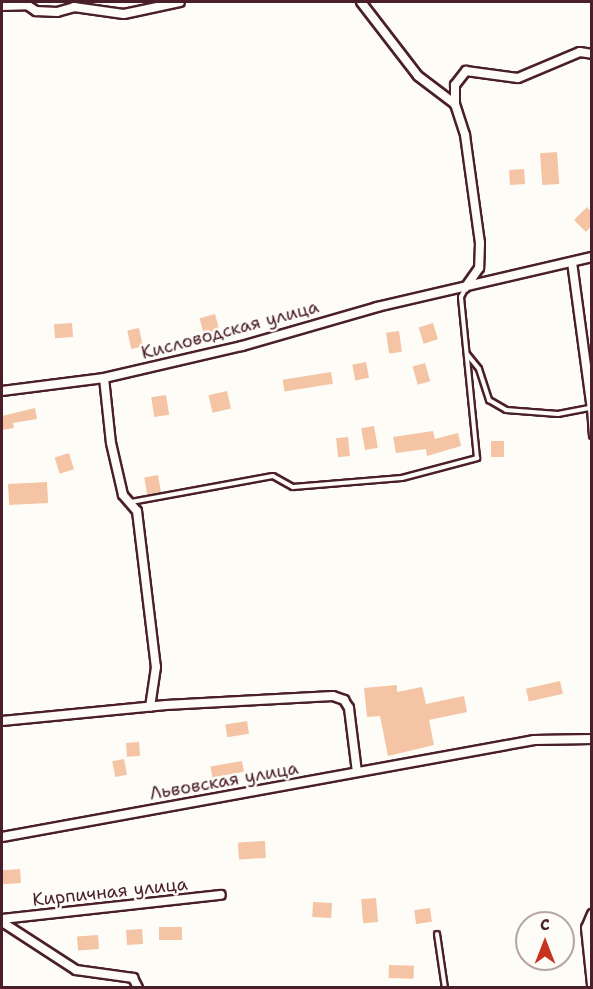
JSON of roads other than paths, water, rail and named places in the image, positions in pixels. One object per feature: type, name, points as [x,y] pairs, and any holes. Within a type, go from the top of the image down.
[{"type":"street","points":[[2,6],[27,3],[36,11],[57,12],[74,7],[124,14],[180,2]]},
{"type":"street","points":[[361,2],[418,76],[455,104]]},
{"type":"street","points":[[465,288],[479,268],[480,243],[465,135],[455,104],[455,85],[466,71],[518,78],[580,52],[591,54]]},
{"type":"street","name":"Кисловодская улица","points":[[2,391],[104,378],[591,257]]},
{"type":"street","points":[[572,262],[591,409]]},
{"type":"street","points":[[104,378],[111,443],[123,495],[138,511],[156,667],[150,707]]},
{"type":"street","points":[[2,721],[150,707],[333,696],[344,700],[349,708],[357,772]]},
{"type":"street","name":"Львовская улица","points":[[2,837],[534,740],[591,740]]},
{"type":"street","name":"Кирпичная улица","points":[[2,921],[221,895]]},
{"type":"street","points":[[591,914],[586,928],[591,985]]},
{"type":"street","points":[[2,921],[76,970],[134,978],[138,987]]},
{"type":"lane","points":[[130,502],[260,477],[273,476],[293,487],[402,478],[470,462],[477,458],[479,450],[461,297],[465,288]]},
{"type":"lane","points":[[466,354],[479,369],[489,400],[506,410],[558,414],[591,409],[591,436]]},
{"type":"lane","points":[[437,934],[445,987]]}]
